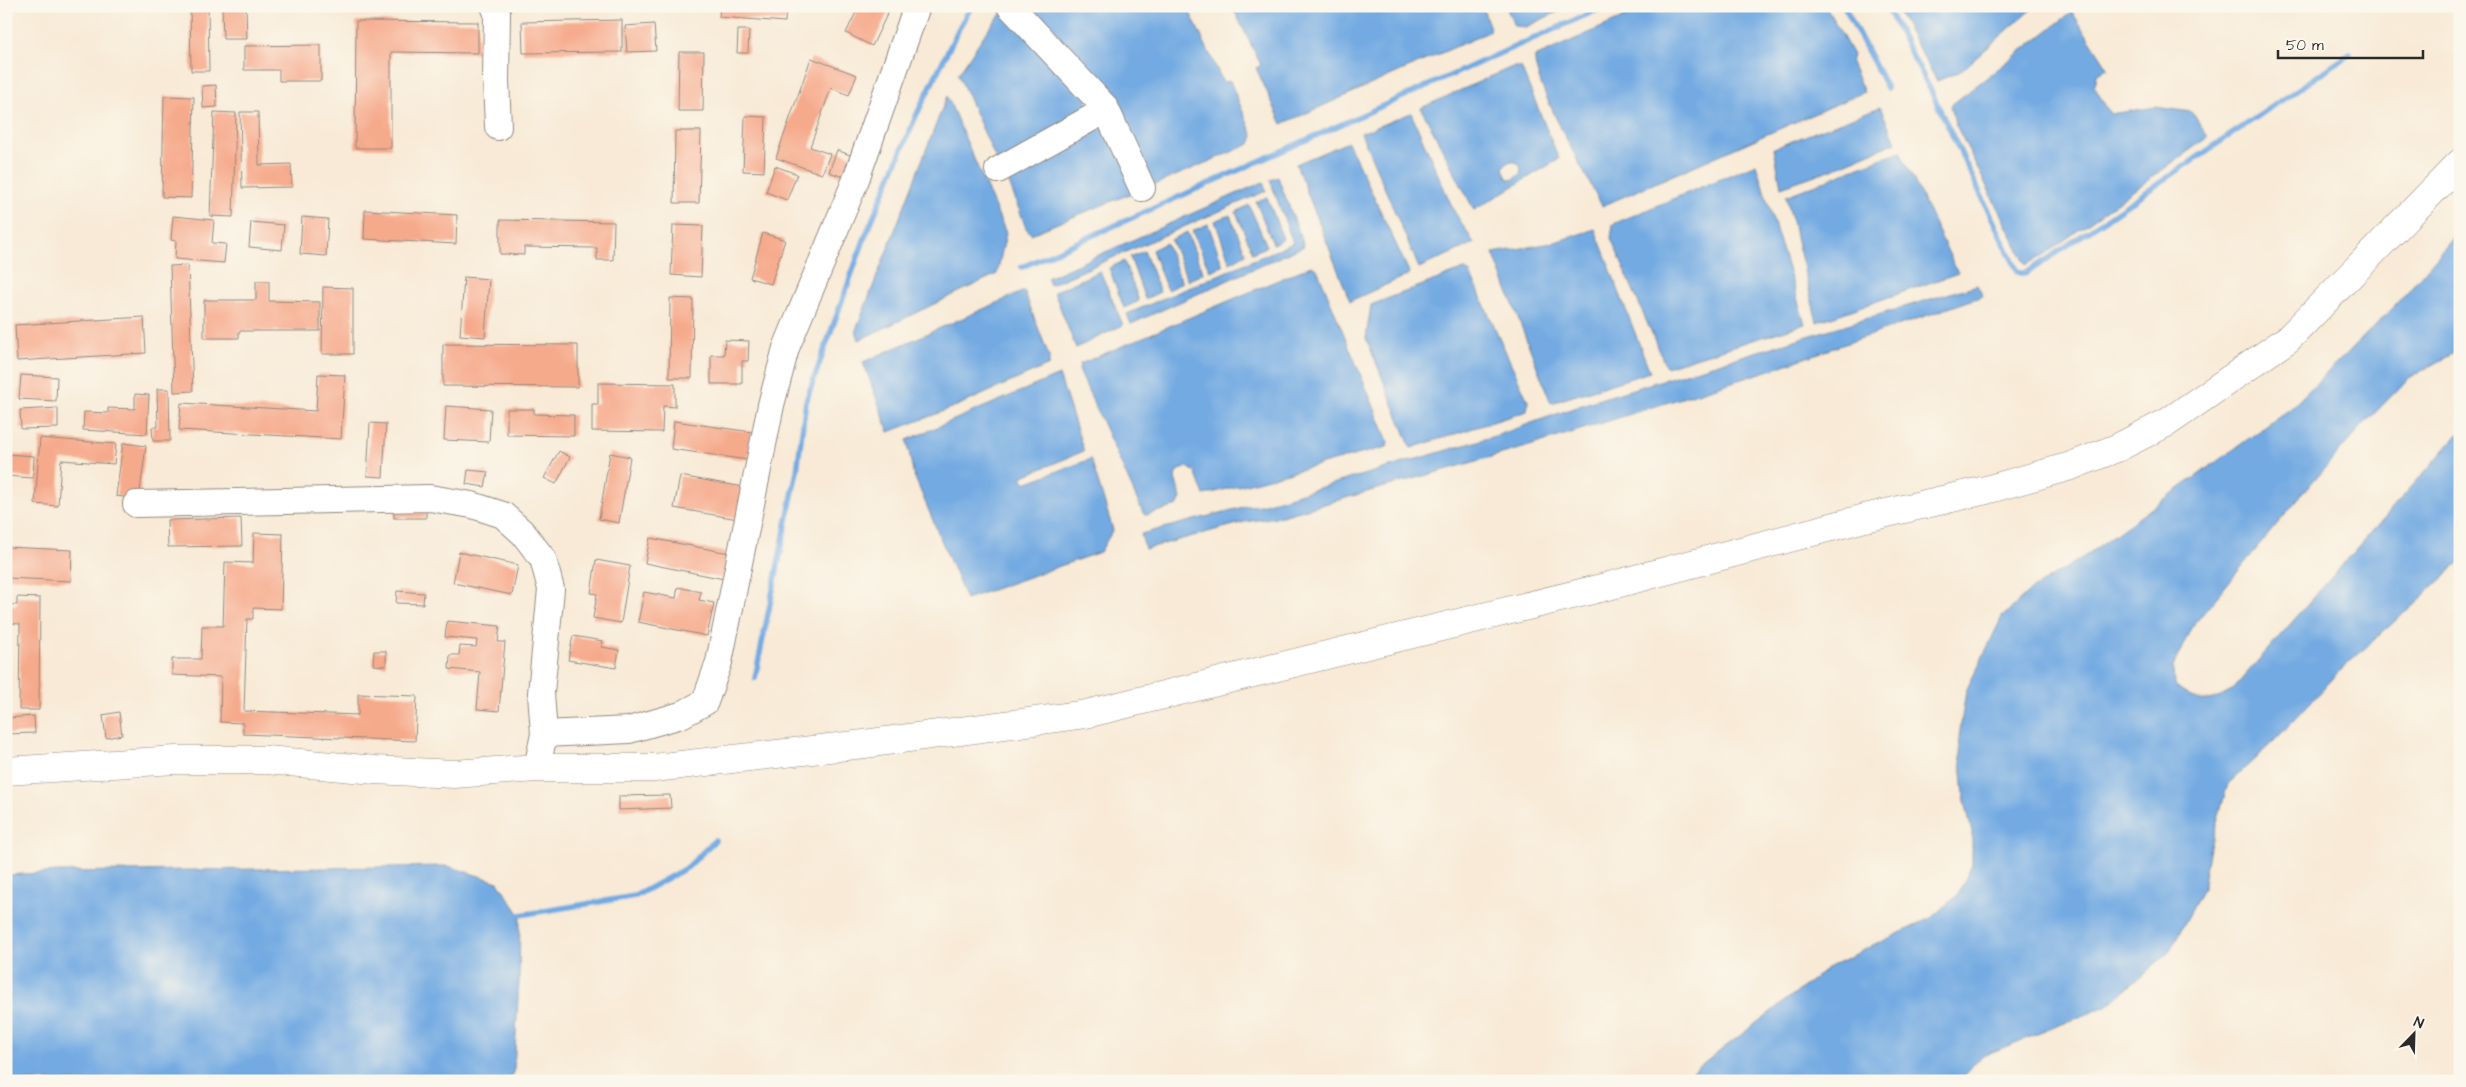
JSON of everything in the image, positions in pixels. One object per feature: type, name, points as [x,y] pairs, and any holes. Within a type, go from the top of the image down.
[{"type":"main road","points":[[6,770],[175,760],[258,760],[375,770],[454,774],[537,768],[654,768],[864,744],[1086,714],[1595,589],[1865,518],[1986,490],[2071,466],[2117,448],[2168,422],[2288,339],[2460,164]]},
{"type":"street","points":[[494,6],[497,13],[496,80],[498,127]]},
{"type":"street","points":[[544,734],[629,730],[681,715],[704,702],[719,662],[772,405],[786,348],[855,182],[917,6]]},
{"type":"street","points":[[1010,6],[1105,107],[1142,188]]},
{"type":"street","points":[[998,170],[1095,116],[1105,107]]},
{"type":"street","points":[[136,504],[430,498],[472,505],[503,515],[523,533],[543,559],[551,588],[541,693],[544,734],[537,768]]},
{"type":"water","points":[[1019,6],[1187,6],[1223,82],[1230,81],[1253,136],[1250,144],[1147,188],[1118,122],[1121,106],[1120,99],[1115,91],[1105,88]]},
{"type":"water","points":[[1232,6],[1482,6],[1491,31],[1282,124],[1256,68],[1261,65]]},
{"type":"water","points":[[1506,6],[1570,6],[1526,27],[1514,26]]},
{"type":"water","points":[[1649,6],[1826,6],[1853,55],[1851,63],[1864,92],[1602,206],[1551,108],[1536,69],[1535,57]]},
{"type":"water","points":[[1895,6],[2035,6],[1961,71],[1937,81]]},
{"type":"water","points":[[1004,11],[1088,99],[1087,108],[999,166],[958,74],[985,34]]},
{"type":"water","points":[[2072,12],[2108,68],[2096,75],[2094,86],[2110,114],[2156,107],[2192,112],[2208,137],[2041,257],[2026,265],[1955,123],[1951,105]]},
{"type":"water","points":[[1512,67],[1521,67],[1559,159],[1474,210],[1421,108]],"holes":[[[1512,161],[1520,164],[1521,174],[1512,180],[1507,178],[1503,168],[1508,162]]]},
{"type":"water","points":[[947,96],[1006,233],[997,274],[859,340],[856,330]]},
{"type":"water","points":[[1880,107],[1896,142],[1835,168],[1781,187],[1774,148]]},
{"type":"water","points":[[1411,113],[1454,211],[1474,243],[1419,268],[1361,133]]},
{"type":"water","points":[[1095,122],[1108,129],[1137,191],[1031,234],[1026,228],[1005,172]]},
{"type":"water","points":[[1348,142],[1410,274],[1350,301],[1296,164]]},
{"type":"water","points":[[1900,151],[1958,273],[1817,322],[1786,196]]},
{"type":"water","points":[[1756,164],[1805,324],[1666,367],[1611,238],[1613,224]]},
{"type":"water","points":[[1278,177],[1304,246],[1131,324],[1127,314],[1293,243],[1270,180]]},
{"type":"water","points":[[1263,182],[1266,191],[1050,285],[1047,278]]},
{"type":"water","points":[[1267,197],[1283,239],[1273,244],[1256,202]]},
{"type":"water","points":[[1249,205],[1267,246],[1253,253],[1236,212]]},
{"type":"water","points":[[1230,215],[1246,254],[1230,263],[1215,221]]},
{"type":"water","points":[[1208,224],[1223,266],[1210,271],[1192,231]]},
{"type":"water","points":[[1595,229],[1650,372],[1551,403],[1493,253],[1552,243]]},
{"type":"water","points":[[2460,230],[2460,350],[2409,378],[2363,425],[2306,489],[2191,628],[2173,667],[2174,686],[2196,699],[2202,700],[2215,698],[2232,690],[2460,432],[2460,562],[2341,670],[2275,740],[2228,784],[2210,846],[2203,889],[2169,952],[2107,1006],[1980,1057],[1959,1081],[1681,1081],[1829,967],[1931,918],[1958,895],[1972,865],[1972,833],[1964,796],[1959,737],[1966,691],[2002,617],[2031,590],[2085,556],[2290,409],[2396,305]]},
{"type":"water","points":[[1187,232],[1203,273],[1188,281],[1171,240]]},
{"type":"water","points":[[1166,243],[1182,283],[1167,290],[1152,250]]},
{"type":"water","points":[[1144,251],[1160,292],[1145,299],[1130,257]]},
{"type":"water","points":[[1124,261],[1139,301],[1124,308],[1109,268]]},
{"type":"water","points":[[1311,266],[1317,269],[1388,441],[1387,447],[1204,495],[1195,472],[1188,467],[1177,471],[1175,478],[1181,498],[1177,506],[1146,515],[1143,513],[1079,370],[1080,364]]},
{"type":"water","points":[[1464,269],[1470,273],[1528,401],[1527,411],[1411,448],[1366,338],[1371,305]]},
{"type":"water","points":[[1100,271],[1123,325],[1076,348],[1054,292]]},
{"type":"water","points":[[1977,285],[1983,296],[1767,371],[1523,448],[1282,516],[1245,522],[1145,549],[1141,534],[1247,506],[1261,505],[1498,435],[1593,401]]},
{"type":"water","points":[[1024,291],[1049,356],[1049,365],[957,406],[889,432],[863,362]]},
{"type":"water","points":[[1059,375],[1084,451],[1021,477],[1025,483],[1091,459],[1113,530],[1100,552],[966,599],[913,473],[907,440]]},
{"type":"water","points":[[448,866],[498,882],[520,915],[519,981],[514,1069],[510,1081],[6,1081],[6,875],[61,872]]},
{"type":"building","points":[[190,6],[208,6],[209,71],[191,71]]},
{"type":"building","points":[[222,6],[246,6],[247,39],[223,39]]},
{"type":"building","points":[[720,6],[786,6],[785,22],[719,17]]},
{"type":"building","points":[[859,6],[891,6],[872,46],[846,33]]},
{"type":"building","points":[[622,20],[622,52],[523,53],[522,22]]},
{"type":"building","points":[[356,21],[478,22],[478,53],[391,52],[391,148],[355,148]]},
{"type":"building","points":[[654,24],[656,51],[627,52],[625,26]]},
{"type":"building","points":[[738,30],[749,30],[748,53],[737,53]]},
{"type":"building","points":[[321,45],[321,81],[279,81],[279,70],[244,70],[244,46]]},
{"type":"building","points":[[679,52],[704,52],[703,111],[678,111]]},
{"type":"building","points":[[811,58],[857,75],[849,95],[831,88],[810,147],[830,154],[822,174],[776,158]]},
{"type":"building","points":[[216,85],[217,107],[203,108],[202,86]]},
{"type":"building","points":[[164,96],[194,97],[191,198],[162,197]]},
{"type":"building","points":[[214,112],[236,113],[233,217],[210,216]]},
{"type":"building","points":[[240,112],[258,112],[259,165],[291,164],[292,187],[242,188]]},
{"type":"building","points":[[745,116],[766,117],[764,172],[743,171]]},
{"type":"building","points":[[675,131],[701,131],[699,203],[674,203]]},
{"type":"building","points":[[837,150],[857,158],[849,179],[829,172]]},
{"type":"building","points":[[775,166],[797,174],[787,200],[766,192]]},
{"type":"building","points":[[365,210],[457,215],[456,244],[364,239]]},
{"type":"building","points":[[173,216],[214,220],[212,243],[226,244],[224,263],[175,259],[176,241],[171,240]]},
{"type":"building","points":[[302,217],[328,219],[326,256],[300,254]]},
{"type":"building","points":[[500,220],[614,222],[613,260],[597,260],[597,248],[524,247],[524,255],[500,254]]},
{"type":"building","points":[[251,222],[284,225],[282,250],[249,247]]},
{"type":"building","points":[[673,225],[703,226],[701,277],[671,275]]},
{"type":"building","points":[[763,233],[785,240],[771,284],[750,278]]},
{"type":"building","points":[[188,265],[193,391],[174,392],[170,266]]},
{"type":"building","points":[[464,277],[489,279],[485,337],[460,335]]},
{"type":"building","points":[[256,281],[269,281],[269,301],[320,302],[320,331],[239,331],[239,338],[204,338],[204,300],[256,300]]},
{"type":"building","points":[[323,287],[353,288],[353,354],[322,354]]},
{"type":"building","points":[[670,298],[693,299],[692,378],[669,378]]},
{"type":"building","points":[[144,317],[146,353],[17,361],[15,325]]},
{"type":"building","points":[[725,340],[749,341],[748,361],[742,361],[742,384],[711,384],[711,355],[724,355]]},
{"type":"building","points":[[443,344],[578,345],[578,387],[443,386]]},
{"type":"building","points":[[318,374],[345,375],[341,439],[179,430],[181,403],[316,411]]},
{"type":"building","points":[[21,375],[57,377],[56,401],[19,399]]},
{"type":"building","points":[[598,383],[675,384],[675,407],[663,406],[662,432],[592,431],[592,404],[598,404]]},
{"type":"building","points":[[157,389],[169,389],[170,441],[153,441],[152,427],[158,427]]},
{"type":"building","points":[[135,394],[149,395],[147,434],[83,430],[84,412],[108,413],[108,408],[135,409]]},
{"type":"building","points":[[446,406],[491,409],[489,442],[444,440]]},
{"type":"building","points":[[58,408],[58,428],[21,429],[20,410]]},
{"type":"building","points":[[507,409],[534,409],[534,414],[574,415],[574,436],[507,435]]},
{"type":"building","points":[[674,421],[752,432],[748,460],[671,449]]},
{"type":"building","points":[[370,423],[386,424],[383,477],[367,476]]},
{"type":"building","points":[[40,438],[116,444],[114,464],[61,460],[58,506],[35,504]]},
{"type":"building","points":[[123,443],[146,446],[139,499],[116,496]]},
{"type":"building","points":[[559,451],[570,457],[556,484],[544,478]]},
{"type":"building","points":[[610,453],[630,457],[619,523],[599,519]]},
{"type":"building","points":[[6,454],[34,456],[33,478],[6,476]]},
{"type":"building","points":[[468,470],[488,472],[485,487],[466,484]]},
{"type":"building","points":[[680,476],[744,487],[738,519],[674,508]]},
{"type":"building","points":[[394,505],[426,505],[426,518],[394,518]]},
{"type":"building","points":[[241,518],[242,546],[168,547],[167,520]]},
{"type":"building","points":[[254,533],[283,534],[281,609],[253,608],[253,619],[247,619],[244,711],[358,715],[358,694],[417,696],[415,741],[243,734],[243,723],[220,722],[221,677],[172,675],[172,659],[201,659],[202,626],[223,626],[225,562],[253,563]]},
{"type":"building","points":[[650,538],[734,554],[729,580],[645,563]]},
{"type":"building","points":[[6,547],[72,550],[71,581],[6,578]]},
{"type":"building","points":[[459,552],[518,565],[512,595],[453,583]]},
{"type":"building","points":[[596,560],[630,566],[621,623],[593,618],[597,594],[591,593]]},
{"type":"building","points":[[678,587],[701,592],[699,600],[714,603],[707,636],[638,622],[644,592],[676,598]]},
{"type":"building","points":[[397,591],[424,593],[423,604],[396,603]]},
{"type":"building","points":[[17,597],[40,598],[39,710],[19,710],[20,624],[6,623],[6,604],[17,605]]},
{"type":"building","points":[[447,621],[500,626],[498,642],[505,642],[499,711],[477,709],[480,672],[449,669],[450,655],[459,655],[460,646],[476,647],[477,640],[445,637]]},
{"type":"building","points":[[573,636],[603,641],[602,647],[619,650],[616,668],[568,660]]},
{"type":"building","points":[[374,651],[386,651],[386,666],[373,665]]},
{"type":"building","points":[[119,712],[122,735],[106,738],[103,715]]},
{"type":"building","points":[[34,716],[35,733],[6,734],[6,718]]},
{"type":"building","points":[[670,795],[671,808],[619,810],[619,796]]},
{"type":"waterway","points":[[755,678],[797,471],[806,401],[865,237],[916,116],[961,24],[972,6]]},
{"type":"waterway","points":[[1022,267],[1606,6]]},
{"type":"waterway","points":[[1844,6],[1887,88]]},
{"type":"waterway","points":[[1886,6],[1931,91],[2018,272],[2025,274],[2350,54]]},
{"type":"waterway","points":[[520,915],[635,896],[688,867],[715,840]]}]
